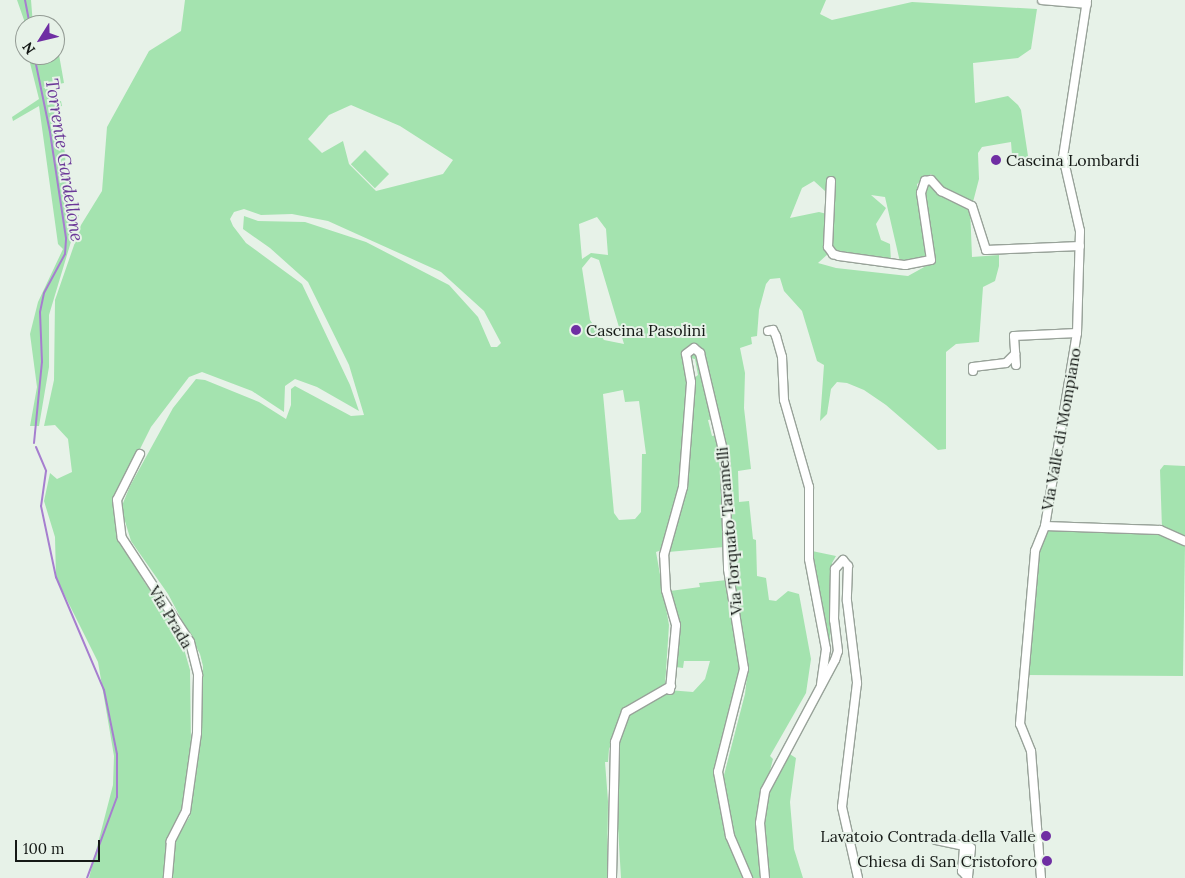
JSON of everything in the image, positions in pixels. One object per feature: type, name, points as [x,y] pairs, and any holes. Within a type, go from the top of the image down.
[{"type":"street","name":"Via Valle di Mompiano","points":[[1042,0],[1087,2],[1063,157],[1080,246],[1077,333],[1045,526],[1035,551],[1020,724],[1031,751],[1042,878]]},
{"type":"street","points":[[831,181],[827,244],[828,250],[839,256],[905,265],[931,260],[921,193],[925,181],[931,180],[941,191],[972,206],[986,250],[1080,246]]},
{"type":"street","points":[[768,331],[773,330],[782,357],[784,400],[810,486],[809,559],[826,649],[821,685]]},
{"type":"street","name":"Via Valle di Mompiano","points":[[1016,365],[1014,336],[1077,333]]},
{"type":"street","name":"Via Torquato Taramelli","points":[[612,878],[615,742],[626,712],[670,688],[676,625],[666,590],[664,555],[683,487],[691,382],[686,354],[694,348],[700,353],[725,459],[728,569],[744,670],[718,772],[722,811],[730,836],[748,878]]},
{"type":"street","points":[[973,367],[1001,365],[1015,354]]},
{"type":"street","name":"Via Prada","points":[[140,454],[117,500],[122,538],[190,642],[198,676],[197,733],[186,811],[171,841],[168,878]]},
{"type":"street","points":[[1045,526],[1160,530],[1185,541]]},
{"type":"street","points":[[765,878],[760,822],[765,791],[838,651],[834,620],[835,568],[843,560],[848,566],[847,601],[856,683],[842,807],[858,878]]},
{"type":"street","points":[[826,649],[838,651]]},
{"type":"street","points":[[936,840],[960,843],[971,848],[968,878]]},
{"type":"green space","points":[[17,0],[31,0],[32,15],[22,15]]},
{"type":"green space","points":[[185,0],[826,0],[820,14],[832,20],[912,2],[1037,9],[1031,49],[1018,58],[973,63],[975,103],[1008,96],[1018,105],[1021,110],[1028,156],[1024,159],[1012,155],[1011,142],[982,147],[978,153],[979,179],[973,202],[949,193],[931,174],[917,184],[930,256],[925,260],[900,262],[885,197],[871,195],[886,208],[876,224],[881,240],[890,244],[891,261],[831,249],[825,191],[814,181],[802,188],[790,218],[819,212],[827,214],[829,253],[818,263],[836,268],[908,276],[935,261],[923,187],[929,182],[970,206],[972,257],[999,255],[999,266],[995,281],[983,287],[979,342],[956,344],[946,352],[946,449],[938,450],[886,405],[864,390],[847,383],[837,382],[831,389],[827,414],[820,421],[824,365],[817,361],[802,311],[784,291],[780,278],[770,279],[766,284],[759,310],[757,336],[751,337],[752,344],[740,348],[745,373],[744,408],[751,469],[738,471],[739,502],[749,501],[753,539],[756,540],[757,576],[766,578],[769,600],[776,601],[788,591],[799,594],[811,659],[806,693],[770,756],[773,759],[757,822],[762,878],[750,878],[727,812],[723,779],[745,694],[748,668],[733,578],[730,476],[705,353],[694,344],[684,352],[689,387],[678,493],[662,550],[656,552],[669,625],[665,686],[627,710],[609,749],[608,762],[605,762],[608,801],[607,878],[173,878],[173,844],[190,816],[200,748],[203,666],[200,654],[168,594],[131,541],[121,508],[130,486],[173,408],[196,379],[205,380],[259,402],[286,419],[291,405],[291,389],[295,386],[351,416],[364,415],[349,365],[308,282],[270,248],[243,229],[244,216],[258,221],[305,222],[366,242],[449,285],[478,317],[491,347],[497,347],[501,343],[484,311],[441,272],[328,221],[292,214],[261,215],[244,209],[234,212],[230,219],[233,226],[246,243],[302,284],[350,385],[359,411],[317,387],[295,379],[285,386],[284,412],[252,391],[202,372],[189,377],[151,427],[113,503],[122,542],[145,583],[178,628],[190,670],[191,745],[183,812],[174,831],[165,878],[89,878],[113,785],[114,756],[98,662],[56,578],[55,537],[44,501],[50,473],[57,479],[72,472],[68,439],[55,425],[44,426],[54,380],[55,300],[81,225],[102,191],[107,127],[149,51],[181,31]],"holes":[[[351,105],[400,126],[453,160],[443,174],[376,191],[349,164],[343,141],[322,153],[308,139],[329,115]],[[597,217],[606,229],[608,255],[591,253],[582,259],[579,224]],[[591,257],[599,260],[624,344],[604,340],[590,320],[582,268]],[[623,390],[625,402],[639,401],[646,454],[642,454],[641,512],[635,519],[619,520],[614,513],[603,394]]]},
{"type":"green space","points":[[30,65],[61,65],[64,83],[43,87],[54,92],[56,101],[61,101],[62,106],[57,107],[53,116],[59,123],[65,153],[68,215],[79,215],[49,315],[49,367],[39,426],[30,426],[37,387],[30,334],[38,302],[63,249],[58,244],[39,106],[13,121],[12,117],[39,99]]},
{"type":"green space","points":[[365,150],[389,174],[375,188],[351,164]]},
{"type":"green space","points":[[693,352],[700,362],[713,419],[708,420],[712,436],[717,435],[723,460],[724,547],[668,552],[684,497],[694,378],[698,375],[695,359],[690,358]]},
{"type":"green space","points":[[1164,465],[1185,466],[1185,538],[1162,528],[1160,470]]},
{"type":"green space","points":[[1052,530],[1156,532],[1185,545],[1183,676],[1027,675],[1038,552],[1044,533]]},
{"type":"green space","points":[[812,551],[836,556],[832,563],[830,646]]},
{"type":"green space","points":[[727,580],[742,669],[718,790],[728,838],[745,878],[621,878],[615,778],[618,750],[628,712],[668,690],[693,692],[705,679],[710,661],[684,661],[683,668],[676,667],[670,591],[700,587],[699,583]]},
{"type":"green space","points":[[788,753],[796,758],[790,802],[794,849],[803,878],[768,878],[761,830],[764,799]]},
{"type":"waterway","name":"Torrente Gardellone","points":[[25,0],[28,15]]},
{"type":"waterway","name":"Torrente Gardellone","points":[[34,443],[42,362],[40,312],[44,293],[65,254],[66,238],[50,132],[36,65]]},
{"type":"waterway","name":"Torrente Gardellone","points":[[36,447],[46,471],[41,506],[56,577],[104,690],[117,754],[117,797],[87,878]]},
{"type":"place","name":"Cascina Lombardi","points":[[996,160]]},
{"type":"place","name":"Cascina Pasolini","points":[[576,330]]},
{"type":"place","name":"Lavatoio Contrada della Valle","points":[[1046,836]]},
{"type":"place","name":"Chiesa di San Cristoforo","points":[[1047,861]]}]
